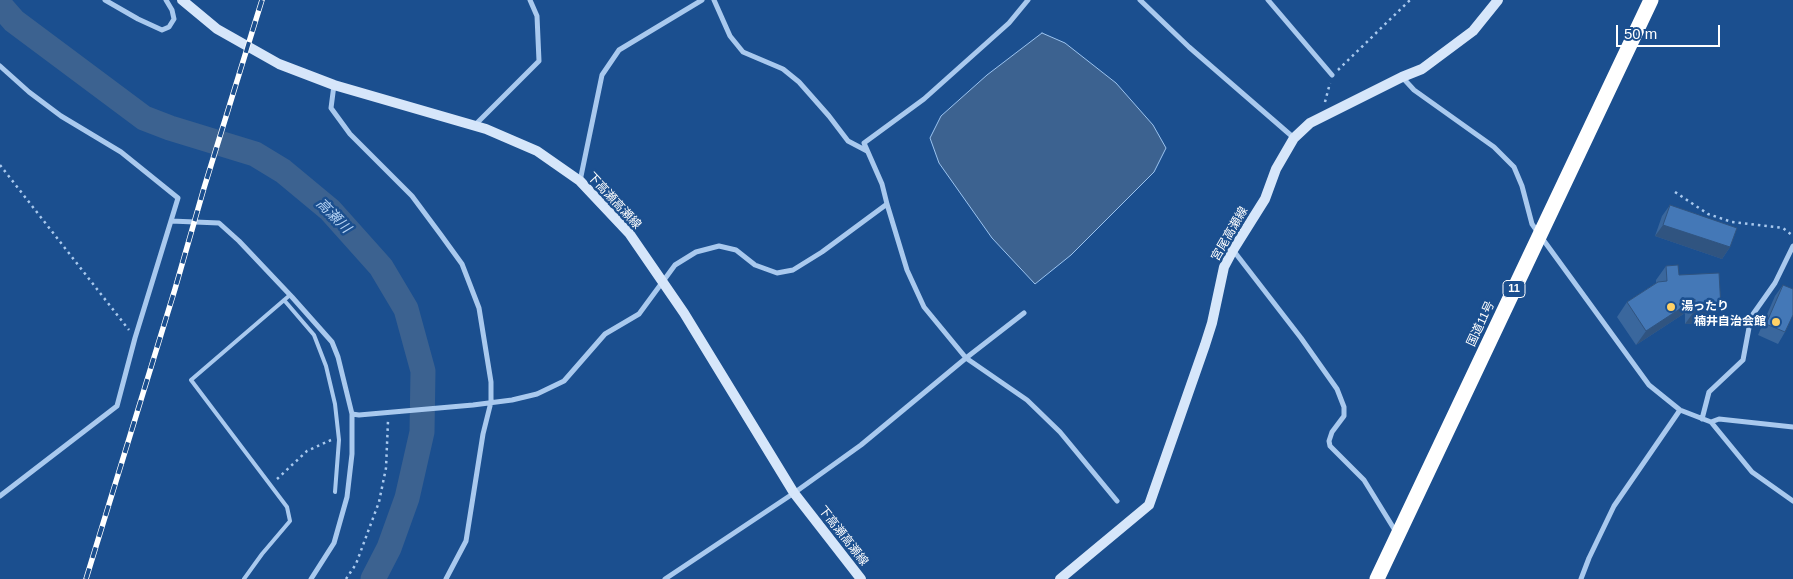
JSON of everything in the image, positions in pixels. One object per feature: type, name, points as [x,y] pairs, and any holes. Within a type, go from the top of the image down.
[{"type":"highway","name":"国道11号","points":[[1377,579],[1651,0]]},
{"type":"main road","name":"下高瀬高瀬線","points":[[182,0],[217,28],[279,64],[334,85],[474,125],[537,151],[580,181],[629,233],[684,313],[794,493],[861,579]]},
{"type":"main road","name":"宮尾高瀬線","points":[[1060,579],[1149,505],[1205,345],[1224,267],[1265,199],[1276,169],[1294,138],[1310,123],[1422,69],[1474,30],[1498,0]]},
{"type":"street","points":[[105,0],[162,30],[169,27],[174,19],[172,10],[166,0]]},
{"type":"street","points":[[474,125],[539,61],[537,16],[530,0]]},
{"type":"street","points":[[580,181],[602,75],[614,56],[619,50],[702,0]]},
{"type":"street","points":[[714,0],[730,36],[743,52],[783,69],[799,82],[830,116],[848,141],[868,151]]},
{"type":"street","points":[[1028,0],[1008,23],[924,99],[864,143],[882,184],[886,204],[908,270],[924,307],[966,358],[1027,400],[1060,432],[1117,501]]},
{"type":"street","points":[[1140,0],[1189,46],[1294,138]]},
{"type":"street","points":[[1268,0],[1332,75]]},
{"type":"street","points":[[0,66],[29,92],[61,116],[122,152],[178,198],[117,406],[0,496]]},
{"type":"street","points":[[1402,77],[1414,90],[1494,147],[1514,167],[1522,186],[1532,224],[1648,385],[1680,410],[1711,422],[1752,472],[1793,501]]},
{"type":"street","points":[[334,85],[330,108],[350,134],[412,196],[462,264],[479,308],[491,382],[491,402],[483,434],[466,541],[446,579]]},
{"type":"street","points":[[352,414],[359,415],[473,405],[512,400],[537,394],[564,381],[605,334],[639,314],[675,265],[696,252],[719,246],[736,250],[755,265],[777,273],[793,270],[822,252],[886,204]]},
{"type":"street","points":[[171,221],[219,223],[239,241],[332,342],[338,357],[352,414],[352,454],[347,496],[334,542],[311,579]]},
{"type":"street","points":[[1702,419],[1709,392],[1743,360],[1751,317],[1776,283],[1793,246]]},
{"type":"street","points":[[1233,250],[1301,338],[1337,389],[1344,407],[1344,416],[1332,432],[1329,441],[1330,446],[1364,480],[1389,524],[1398,535]]},
{"type":"street","points":[[665,579],[794,493],[860,445],[1024,312]]},
{"type":"street","points":[[1581,579],[1614,506],[1680,410]]},
{"type":"street","points":[[1711,422],[1719,419],[1793,427]]},
{"type":"lane","points":[[244,579],[290,521],[287,507],[191,380],[290,295]]},
{"type":"lane","points":[[284,300],[314,335],[326,366],[335,404],[339,436],[338,474],[335,492]]},
{"type":"path","points":[[1324,116],[1332,75],[1410,0]]},
{"type":"path","points":[[0,165],[136,338]]},
{"type":"path","points":[[1675,192],[1708,214],[1732,222],[1783,228],[1793,236]]},
{"type":"path","points":[[346,579],[356,564],[379,502],[386,468],[388,421]]},
{"type":"path","points":[[270,485],[307,451],[339,436]]},
{"type":"water","points":[[1042,33],[1065,43],[1116,83],[1153,125],[1166,148],[1154,172],[1071,255],[1035,284],[992,238],[939,163],[930,138],[941,116],[987,75]]},
{"type":"building","points":[[1670,205],[1737,228],[1730,247],[1663,225]]},
{"type":"building","points":[[1678,265],[1679,275],[1719,273],[1721,308],[1695,310],[1695,299],[1646,331],[1627,302],[1658,282],[1667,281],[1666,266]]},
{"type":"building","points":[[1783,285],[1793,289],[1793,315],[1785,332],[1766,324]]},
{"type":"waterway","name":"高瀬川","points":[[0,5],[14,21],[144,118],[255,154],[283,171],[330,210],[381,267],[406,309],[423,371],[422,432],[407,498],[389,548],[373,579]]},
{"type":"railway","points":[[86,579],[262,0]]},
{"type":"place","name":"湯ったり","points":[[1671,307]]},
{"type":"place","name":"楠井自治会館","points":[[1776,322]]}]
